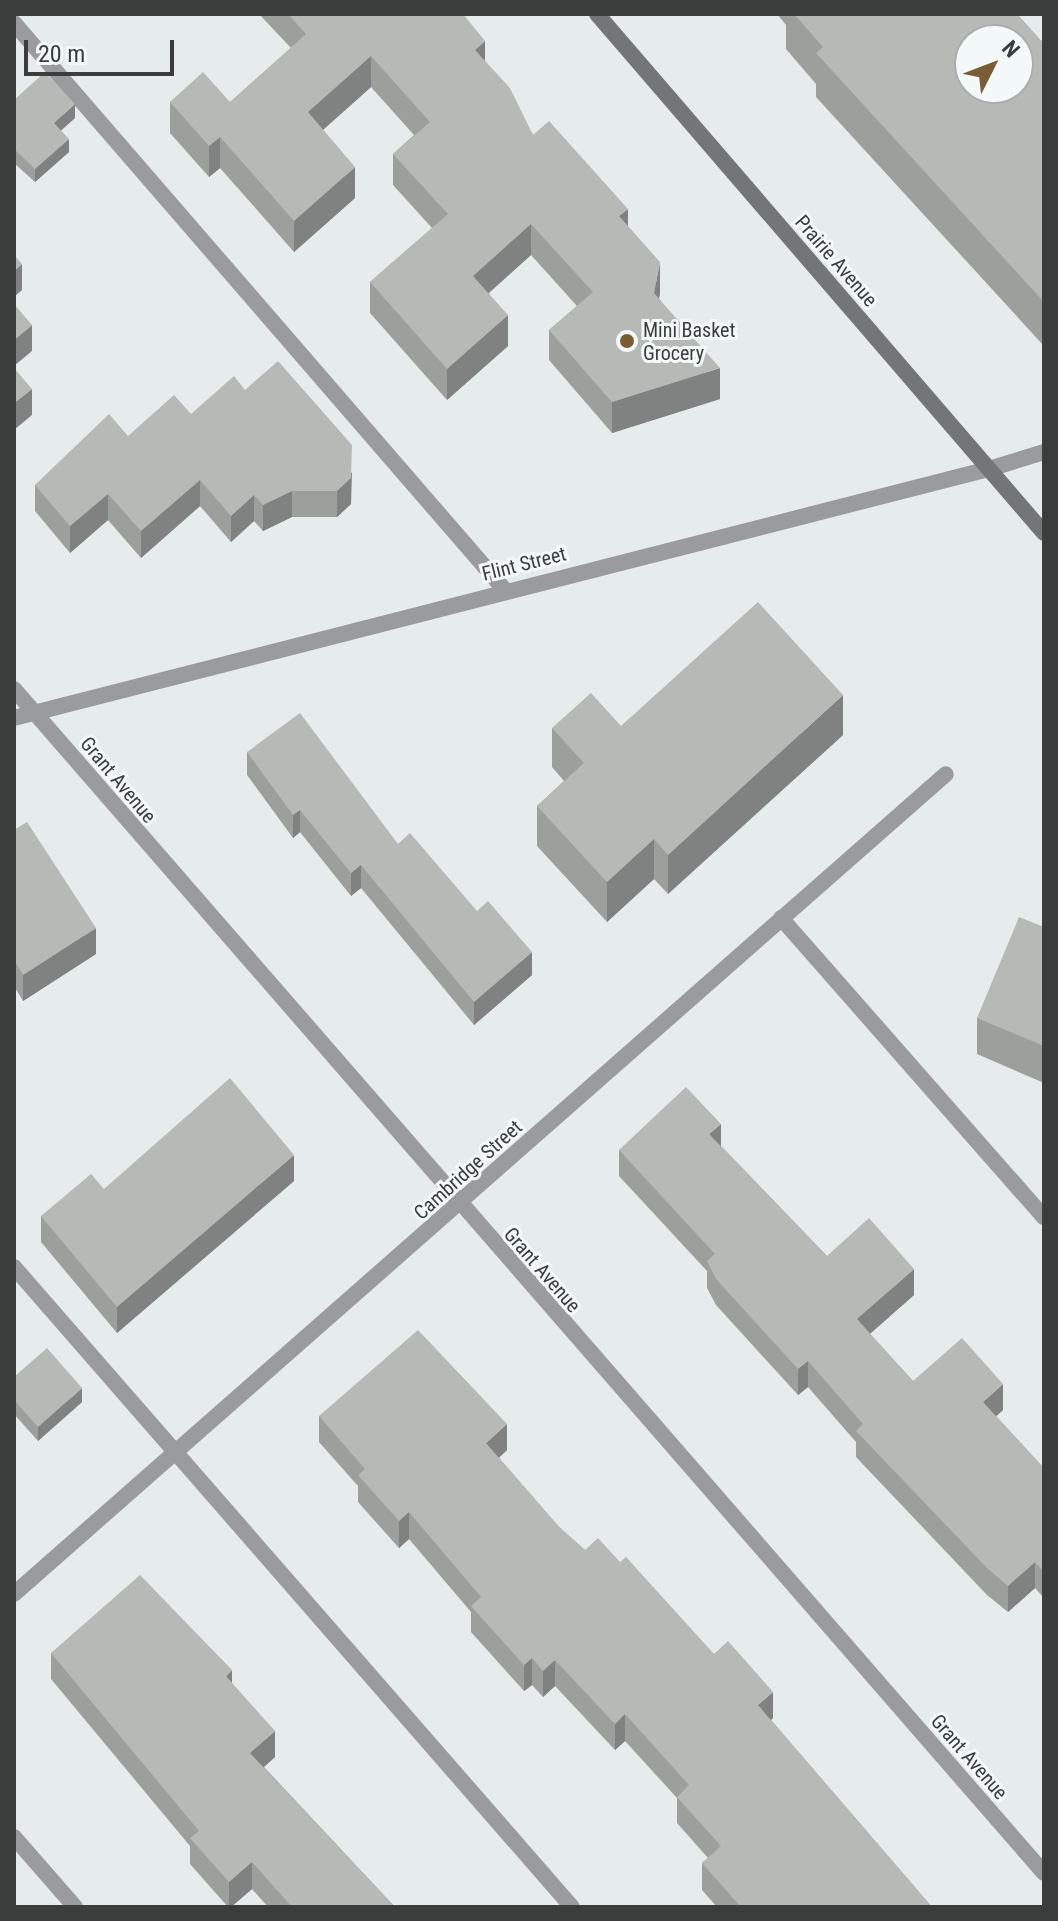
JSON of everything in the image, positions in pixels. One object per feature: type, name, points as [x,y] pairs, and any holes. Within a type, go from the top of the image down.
[{"type":"main road","name":"Prairie Avenue","points":[[597,14],[1044,533]]},
{"type":"street","points":[[14,23],[504,589]]},
{"type":"street","name":"Flint Street","points":[[14,718],[504,589],[989,469],[1044,452]]},
{"type":"street","name":"Grant Avenue","points":[[14,689],[458,1205],[1044,1873]]},
{"type":"street","name":"Cambridge Street","points":[[14,1594],[946,774]]},
{"type":"street","points":[[781,918],[1044,1217]]},
{"type":"street","points":[[14,1267],[572,1907]]},
{"type":"street","points":[[14,1837],[75,1907]]},
{"type":"building","points":[[288,14],[463,14],[485,41],[475,50],[510,88],[533,135],[549,121],[628,209],[619,216],[660,262],[654,293],[720,368],[612,402],[549,330],[593,292],[531,224],[473,276],[508,315],[447,369],[370,282],[448,214],[393,154],[430,122],[371,56],[308,112],[355,167],[294,221],[220,137],[209,146],[170,102],[203,72],[230,102],[306,34]]},
{"type":"building","points":[[794,14],[1017,14],[1026,24],[954,24],[954,104],[1034,104],[1034,33],[1044,44],[1044,302],[816,53],[823,47]]},
{"type":"building","points":[[45,72],[75,104],[54,123],[69,139],[35,169],[14,149],[14,100]]},
{"type":"building","points":[[14,255],[22,264],[14,271]]},
{"type":"building","points":[[14,304],[32,325],[14,340]]},
{"type":"building","points":[[278,361],[352,445],[351,478],[337,491],[292,491],[263,505],[254,495],[231,516],[200,480],[141,531],[108,494],[70,526],[35,485],[109,414],[128,436],[174,395],[191,414],[234,376],[245,390]]},
{"type":"building","points":[[14,368],[32,389],[14,403]]},
{"type":"building","points":[[758,602],[843,695],[668,855],[654,839],[607,882],[537,806],[584,763],[552,728],[591,693],[621,726]]},
{"type":"building","points":[[300,713],[398,844],[410,833],[477,911],[488,901],[532,952],[474,1002],[361,865],[351,873],[300,810],[293,815],[247,752]]},
{"type":"building","points":[[27,822],[96,928],[23,975],[14,960],[14,830]]},
{"type":"building","points":[[1019,917],[1044,927],[1044,1046],[977,1018]]},
{"type":"building","points":[[230,1078],[294,1155],[117,1307],[41,1216],[91,1174],[104,1189]]},
{"type":"building","points":[[686,1087],[721,1124],[709,1134],[827,1256],[869,1218],[914,1269],[857,1319],[913,1381],[962,1338],[1003,1384],[983,1402],[1042,1466],[1044,1464],[1044,1572],[1035,1562],[1008,1586],[987,1568],[856,1431],[863,1424],[808,1361],[798,1369],[716,1279],[707,1261],[715,1254],[619,1150]]},
{"type":"building","points":[[418,1330],[507,1424],[486,1443],[559,1527],[585,1550],[598,1538],[620,1562],[626,1557],[714,1654],[728,1641],[773,1692],[758,1705],[932,1907],[741,1907],[702,1863],[721,1846],[677,1797],[689,1785],[625,1714],[615,1724],[555,1660],[543,1671],[532,1658],[524,1665],[471,1606],[481,1597],[409,1512],[399,1521],[358,1475],[365,1469],[319,1416]]},
{"type":"building","points":[[47,1348],[82,1388],[38,1427],[14,1400],[14,1377]]},
{"type":"building","points":[[140,1575],[232,1670],[226,1676],[275,1731],[250,1753],[395,1907],[292,1907],[252,1862],[229,1882],[190,1838],[199,1831],[51,1653]]},
{"type":"place","name":"Mini Basket Grocery","points":[[627,341]]}]
